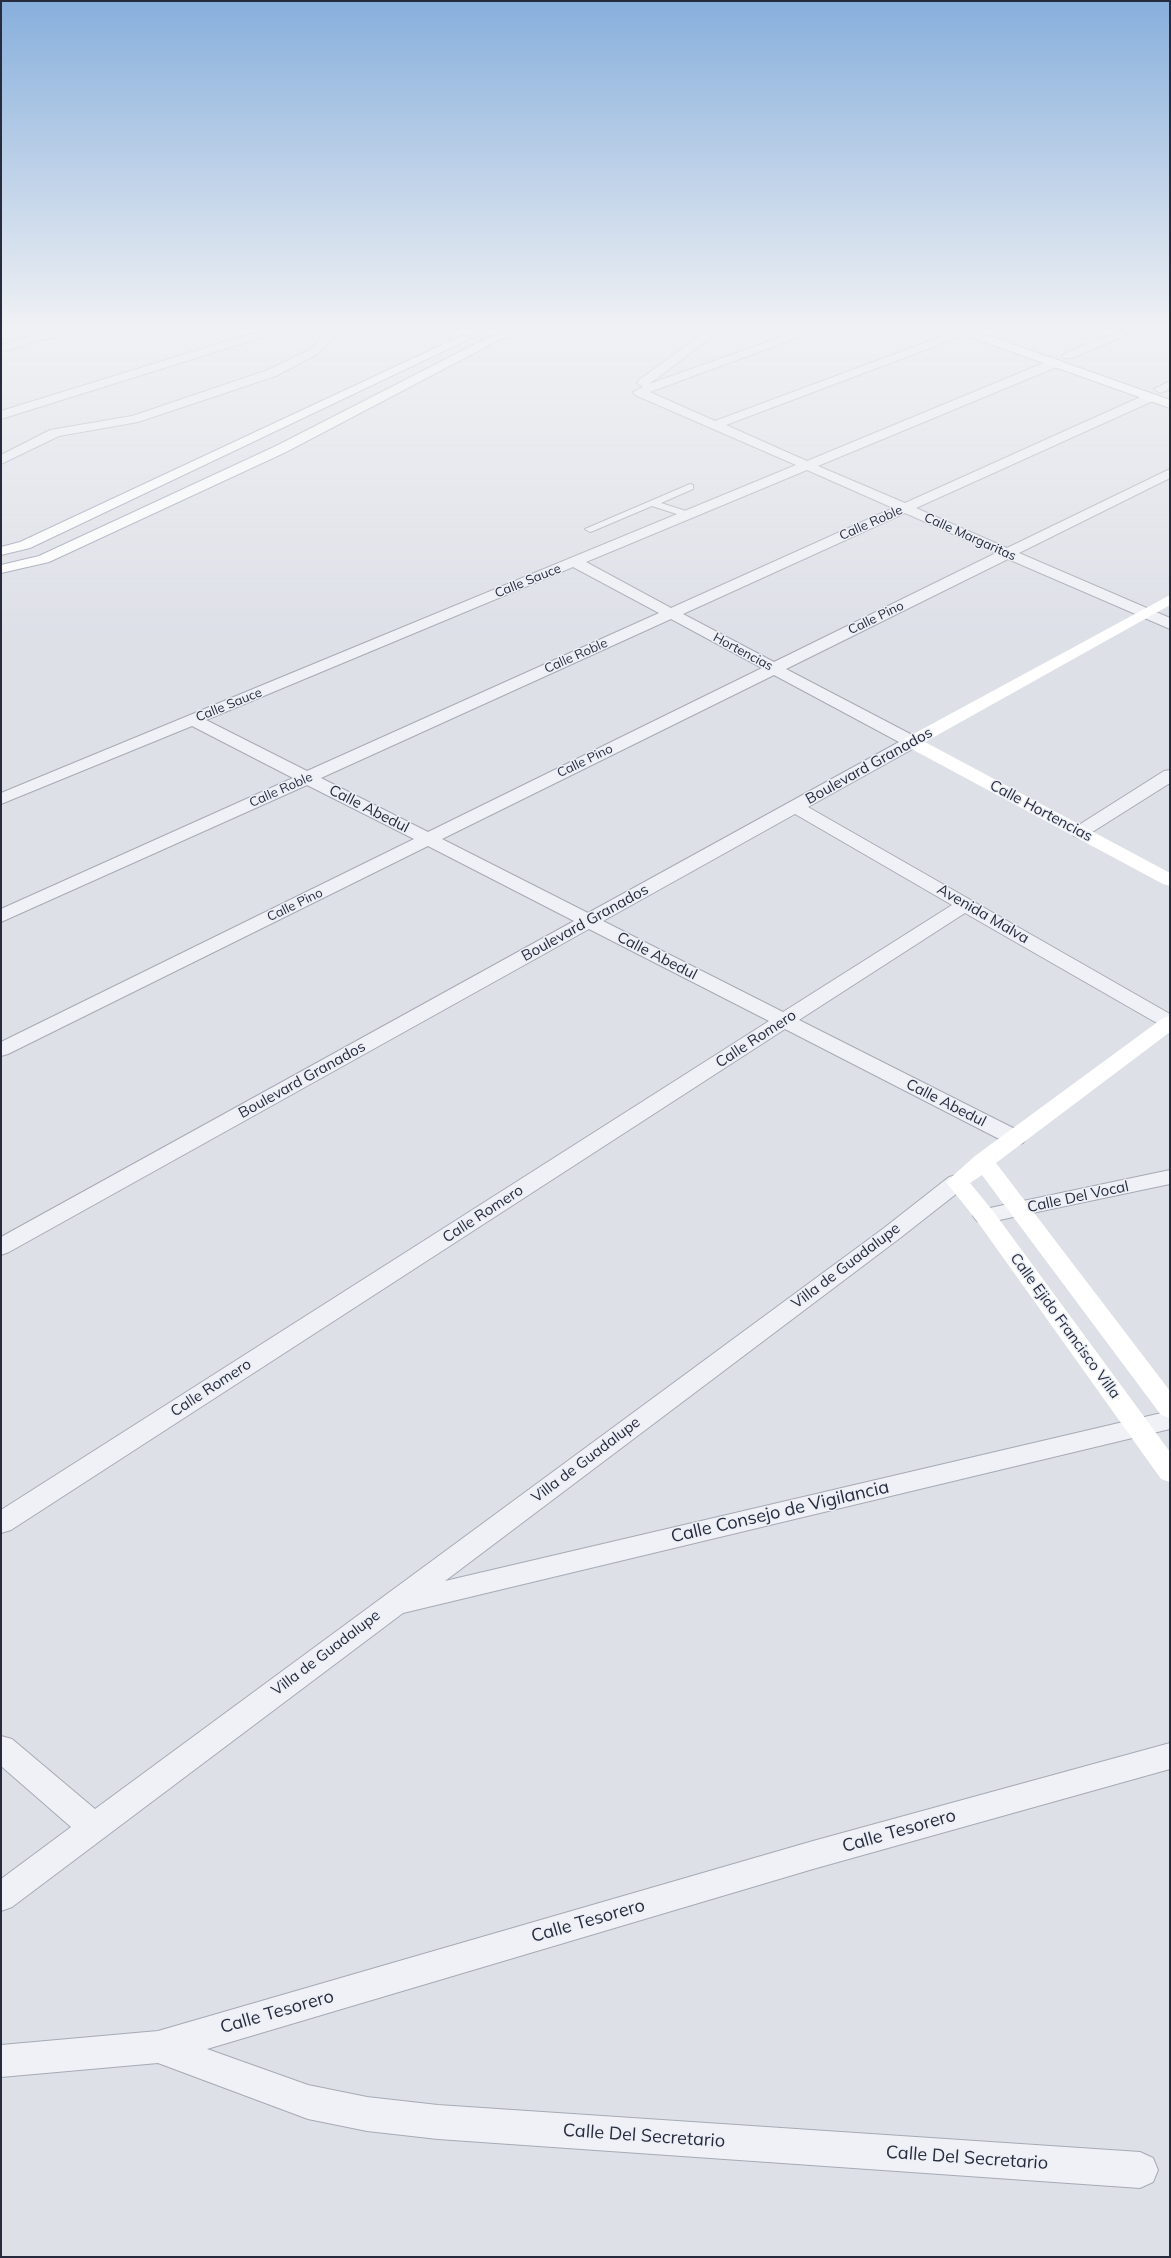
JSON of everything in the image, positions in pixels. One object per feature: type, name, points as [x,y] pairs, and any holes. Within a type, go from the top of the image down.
[{"type":"main road","points":[[1,552],[25,545],[268,430]]},
{"type":"main road","points":[[1,569],[51,555],[281,449],[317,430]]},
{"type":"main road","name":"Boulevard Granados","points":[[912,742],[1170,599]]},
{"type":"main road","name":"Calle Hortencias","points":[[912,742],[1170,880]]},
{"type":"main road","name":"Villa de Guadalupe","points":[[957,1182],[1170,1022]]},
{"type":"main road","points":[[983,1161],[1170,1409]]},
{"type":"main road","name":"Calle Ejido Francisco Villa","points":[[957,1182],[985,1216],[1170,1472]]},
{"type":"street","points":[[1,460],[55,434],[74,430]]},
{"type":"street","name":"Calle Margaritas","points":[[727,430],[1170,624]]},
{"type":"street","name":"Calle Sauce","points":[[1,799],[891,430]]},
{"type":"street","name":"Calle Roble","points":[[1,916],[1076,430]]},
{"type":"street","name":"Calle Pino","points":[[1,1050],[1170,473]]},
{"type":"street","name":"Hortencias","points":[[574,562],[912,742]]},
{"type":"street","name":"Calle Abedul","points":[[193,720],[1015,1138]]},
{"type":"street","name":"Boulevard Granados","points":[[1,1247],[912,742]]},
{"type":"street","points":[[1080,832],[1170,774]]},
{"type":"street","name":"Avenida Malva","points":[[796,807],[1170,1022]]},
{"type":"street","name":"Calle Romero","points":[[1,1523],[966,904]]},
{"type":"street","name":"Calle Del Vocal","points":[[985,1216],[1170,1177]]},
{"type":"street","name":"Villa de Guadalupe","points":[[1,1897],[390,1605],[886,1237],[957,1182]]},
{"type":"street","name":"Calle Consejo de Vigilancia","points":[[390,1605],[1170,1420]]},
{"type":"street","points":[[1,1748],[94,1827]]},
{"type":"street","name":"Calle Tesorero","points":[[1,2061],[158,2047],[813,1855],[1170,1756]]},
{"type":"street","name":"Calle Del Secretario","points":[[158,2047],[308,2102],[367,2114],[438,2122],[1140,2170]]},
{"type":"lane","points":[[590,529],[690,487]]},
{"type":"lane","points":[[652,503],[688,514]]}]
